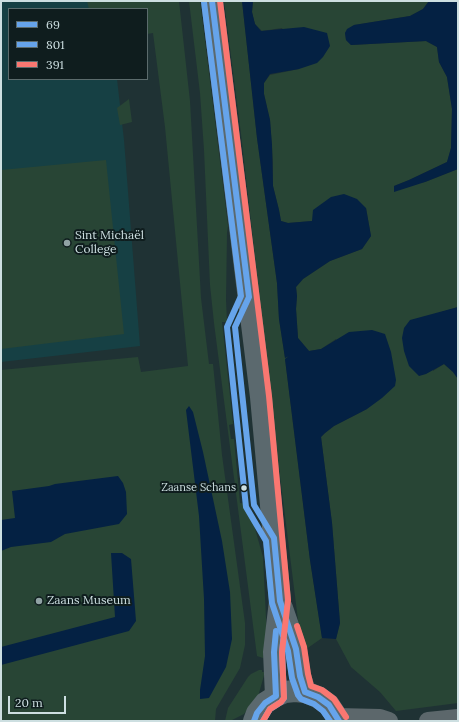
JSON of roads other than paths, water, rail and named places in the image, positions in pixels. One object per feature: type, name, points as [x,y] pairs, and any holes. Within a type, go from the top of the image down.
[{"type":"main road","points":[[212,1],[261,398],[280,601],[274,652],[276,696]]},
{"type":"main road","points":[[280,601],[296,649],[300,676],[305,692]]},
{"type":"main road","points":[[254,721],[257,713],[265,703],[276,696],[290,692],[305,692],[318,697],[329,705],[338,719]]},
{"type":"street","points":[[338,719],[380,718],[389,721]]},
{"type":"street","points":[[428,721],[458,718]]},
{"type":"water","points":[[242,1],[253,1],[252,12],[255,24],[261,31],[304,27],[327,33],[330,46],[317,63],[299,69],[270,74],[264,83],[264,94],[270,120],[273,186],[281,221],[288,223],[312,221],[313,210],[331,197],[344,194],[357,199],[366,208],[371,236],[362,249],[330,261],[303,279],[296,287],[298,338],[309,351],[321,349],[349,332],[372,330],[385,334],[391,352],[396,380],[395,386],[382,398],[367,409],[334,426],[321,437],[332,523],[340,623],[336,639],[322,638],[310,560],[285,359],[289,356],[285,358],[279,319],[277,283],[257,138]]},
{"type":"water","points":[[429,1],[458,1],[458,169],[394,192],[394,186],[447,162],[451,148],[452,109],[447,77],[439,62],[437,47],[426,41],[351,45],[346,40],[345,33],[347,29],[354,25],[410,16],[423,9]]},
{"type":"water","points":[[458,307],[458,379],[444,364],[426,374],[419,376],[409,366],[404,351],[402,338],[404,328],[410,320]]},
{"type":"water","points":[[189,406],[193,412],[203,452],[222,541],[230,592],[232,639],[226,667],[209,698],[200,699],[205,656],[204,599],[199,516],[186,410]]},
{"type":"water","points":[[118,476],[123,483],[126,492],[127,514],[119,524],[65,534],[51,542],[11,547],[1,551],[1,520],[15,518],[12,491]]},
{"type":"water","points":[[111,553],[122,553],[131,559],[136,621],[129,631],[1,665],[1,647],[115,617]]},
{"type":"place","name":"Sint Michaël College","points":[[67,243]]},
{"type":"place","name":"Zaanse Schans","points":[[244,488]]},
{"type":"place","name":"Zaans Museum","points":[[39,601]]}]
